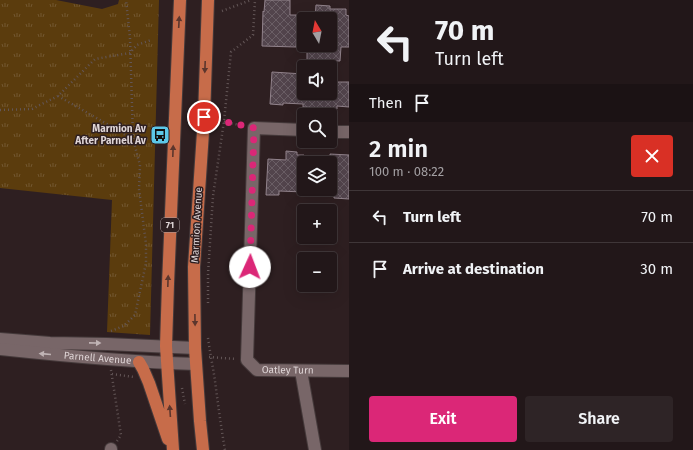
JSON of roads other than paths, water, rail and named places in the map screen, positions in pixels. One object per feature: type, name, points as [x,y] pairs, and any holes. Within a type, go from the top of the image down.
[{"type":"highway","name":"71","points":[[172,450],[166,346],[180,0]]},
{"type":"highway","name":"Marmion Avenue","points":[[203,450],[195,348],[194,268],[204,117],[208,0]]},
{"type":"highway","points":[[139,362],[149,383],[172,450]]},
{"type":"street","name":"Oatley Turn","points":[[297,130],[254,128],[246,360],[257,370],[349,371]]},
{"type":"street","points":[[337,132],[349,132]]},
{"type":"street","name":"Parnell Avenue","points":[[0,339],[50,343],[195,348]]},
{"type":"street","name":"Parnell Avenue","points":[[0,349],[139,362],[196,364]]},
{"type":"street","points":[[301,371],[315,450]]},
{"type":"place","name":"Marmion Av After Parnell Av","points":[[160,135]]}]
